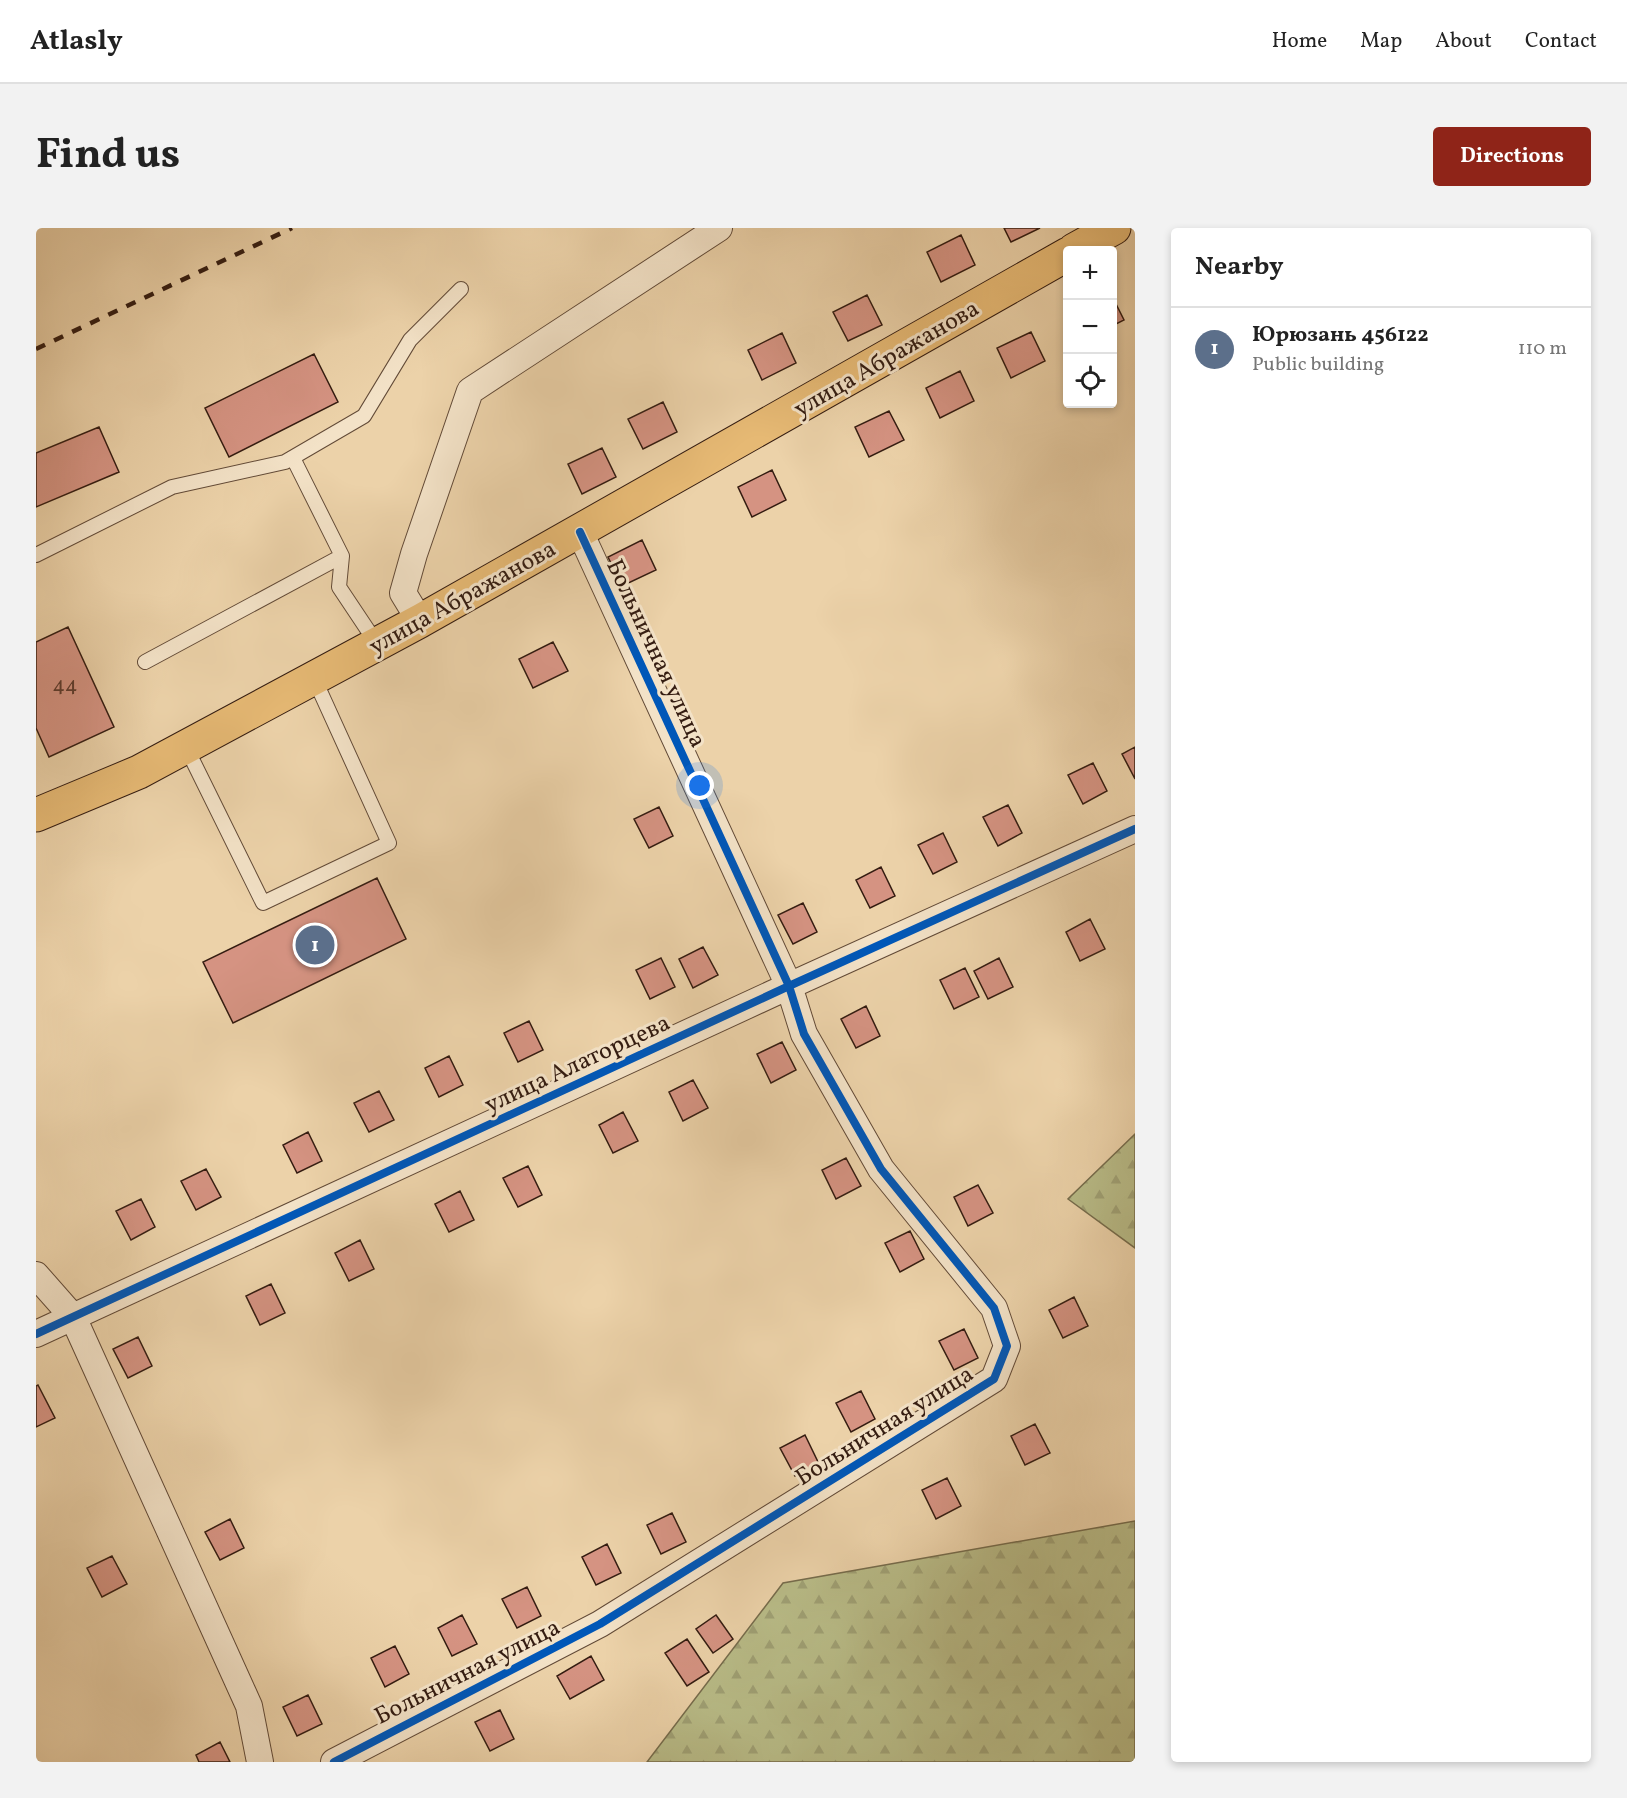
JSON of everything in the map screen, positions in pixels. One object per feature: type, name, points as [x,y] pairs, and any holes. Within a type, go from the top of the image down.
[{"type":"main road","points":[[1081,246],[1114,228]]},
{"type":"main road","name":"улица Абражанова","points":[[36,815],[138,772],[420,621],[1063,257]]},
{"type":"street","points":[[420,621],[403,593],[470,391],[719,228]]},
{"type":"street","name":"Больничная улица","points":[[334,1762],[600,1624],[994,1379],[1007,1346],[994,1308],[881,1169],[804,1034],[789,986],[580,532]]},
{"type":"street","name":"улица Алаторцева","points":[[36,1334],[789,986],[1135,829]]},
{"type":"street","points":[[36,1275],[73,1317],[249,1706],[260,1762]]},
{"type":"lane","points":[[36,555],[172,487],[285,462],[364,416],[410,340],[461,289]]},
{"type":"lane","points":[[293,458],[342,556],[339,587],[377,644]]},
{"type":"lane","points":[[145,662],[342,556]]},
{"type":"lane","points":[[186,747],[263,903],[389,843],[314,678]]},
{"type":"green space","points":[[1135,1134],[1135,1248],[1068,1199]]},
{"type":"green space","points":[[1135,1521],[1135,1762],[647,1762],[783,1583]]},
{"type":"building","points":[[1004,228],[1040,228],[1011,242]]},
{"type":"building","points":[[961,235],[975,265],[941,282],[927,252]]},
{"type":"building","points":[[867,295],[882,325],[848,341],[833,312]]},
{"type":"building","points":[[1117,306],[1124,320],[1117,324]]},
{"type":"building","points":[[1031,332],[1045,361],[1011,378],[997,348]]},
{"type":"building","points":[[782,333],[796,363],[762,380],[748,350]]},
{"type":"building","points":[[314,354],[338,402],[229,457],[205,408]]},
{"type":"building","points":[[960,371],[974,401],[940,418],[926,388]]},
{"type":"building","points":[[663,402],[677,432],[643,449],[628,419]]},
{"type":"building","points":[[889,411],[904,440],[869,457],[855,427]]},
{"type":"building","points":[[99,427],[119,472],[36,507],[36,453]]},
{"type":"building","points":[[602,448],[616,477],[582,494],[568,464]]},
{"type":"building","points":[[772,470],[786,500],[752,517],[738,487]]},
{"type":"building","points":[[642,540],[656,570],[622,586],[608,557]]},
{"type":"building","points":[[68,627],[114,727],[49,757],[36,728],[36,642]]},
{"type":"building","points":[[553,642],[568,671],[533,688],[519,659]]},
{"type":"building","points":[[1135,747],[1135,779],[1122,754]]},
{"type":"building","points":[[1093,763],[1107,791],[1083,804],[1068,775]]},
{"type":"building","points":[[1008,805],[1022,833],[998,846],[983,817]]},
{"type":"building","points":[[659,807],[673,836],[649,848],[634,819]]},
{"type":"building","points":[[943,833],[957,862],[933,874],[918,845]]},
{"type":"building","points":[[881,867],[895,896],[870,908],[856,880]]},
{"type":"building","points":[[377,878],[406,939],[233,1023],[203,962]]},
{"type":"building","points":[[803,903],[817,932],[793,944],[778,915]]},
{"type":"building","points":[[1090,919],[1105,949],[1080,961],[1066,932]]},
{"type":"building","points":[[703,947],[718,975],[693,988],[679,959]]},
{"type":"building","points":[[661,958],[675,987],[650,999],[636,970]]},
{"type":"building","points":[[999,958],[1013,987],[988,999],[974,971]]},
{"type":"building","points":[[965,968],[979,997],[954,1009],[940,980]]},
{"type":"building","points":[[866,1006],[880,1036],[856,1048],[841,1019]]},
{"type":"building","points":[[529,1021],[543,1050],[518,1062],[504,1033]]},
{"type":"building","points":[[782,1042],[796,1070],[771,1083],[757,1054]]},
{"type":"building","points":[[449,1056],[463,1085],[439,1097],[425,1068]]},
{"type":"building","points":[[693,1080],[708,1108],[683,1121],[669,1092]]},
{"type":"building","points":[[379,1091],[394,1120],[369,1132],[354,1103]]},
{"type":"building","points":[[623,1112],[638,1141],[613,1153],[599,1125]]},
{"type":"building","points":[[308,1132],[322,1161],[297,1173],[283,1145]]},
{"type":"building","points":[[846,1158],[861,1186],[836,1199],[822,1170]]},
{"type":"building","points":[[528,1166],[542,1195],[518,1207],[503,1178]]},
{"type":"building","points":[[206,1169],[221,1197],[196,1210],[181,1181]]},
{"type":"building","points":[[978,1185],[993,1213],[968,1226],[954,1197]]},
{"type":"building","points":[[460,1191],[474,1220],[449,1232],[435,1204]]},
{"type":"building","points":[[141,1199],[155,1227],[131,1240],[116,1211]]},
{"type":"building","points":[[910,1231],[924,1259],[900,1272],[885,1243]]},
{"type":"building","points":[[360,1240],[374,1269],[349,1281],[335,1253]]},
{"type":"building","points":[[271,1284],[285,1313],[260,1325],[246,1296]]},
{"type":"building","points":[[1074,1297],[1088,1326],[1063,1338],[1049,1310]]},
{"type":"building","points":[[964,1329],[978,1358],[954,1370],[939,1341]]},
{"type":"building","points":[[138,1337],[152,1366],[128,1378],[113,1349]]},
{"type":"building","points":[[38,1385],[55,1418],[36,1427],[36,1386]]},
{"type":"building","points":[[861,1391],[875,1419],[851,1432],[836,1403]]},
{"type":"building","points":[[1035,1424],[1050,1453],[1025,1465],[1011,1436]]},
{"type":"building","points":[[805,1435],[819,1464],[795,1476],[780,1448]]},
{"type":"building","points":[[947,1478],[961,1506],[936,1519],[922,1490]]},
{"type":"building","points":[[672,1513],[686,1542],[661,1554],[647,1525]]},
{"type":"building","points":[[230,1519],[244,1548],[220,1560],[205,1532]]},
{"type":"building","points":[[607,1544],[621,1573],[596,1585],[582,1557]]},
{"type":"building","points":[[112,1556],[127,1584],[102,1597],[87,1568]]},
{"type":"building","points":[[527,1587],[541,1616],[517,1628],[502,1599]]},
{"type":"building","points":[[462,1615],[477,1644],[452,1656],[438,1628]]},
{"type":"building","points":[[716,1615],[733,1639],[713,1653],[696,1629]]},
{"type":"building","points":[[687,1639],[709,1672],[687,1686],[665,1653]]},
{"type":"building","points":[[395,1646],[409,1674],[385,1687],[371,1658]]},
{"type":"building","points":[[591,1656],[604,1680],[570,1699],[557,1676]]},
{"type":"building","points":[[308,1695],[322,1724],[297,1736],[283,1707]]},
{"type":"building","points":[[500,1710],[514,1739],[490,1751],[475,1722]]},
{"type":"building","points":[[220,1742],[230,1762],[199,1762],[196,1755]]},
{"type":"railway","points":[[36,349],[292,228]]},
{"type":"cycle path","points":[[334,1762],[600,1624],[994,1379],[1007,1346],[994,1308],[881,1169],[804,1034],[789,986],[580,532]]},
{"type":"cycle path","points":[[36,1334],[789,986],[1135,829]]},
{"type":"place","name":"Юрюзань 456122","points":[[315,945]]}]
